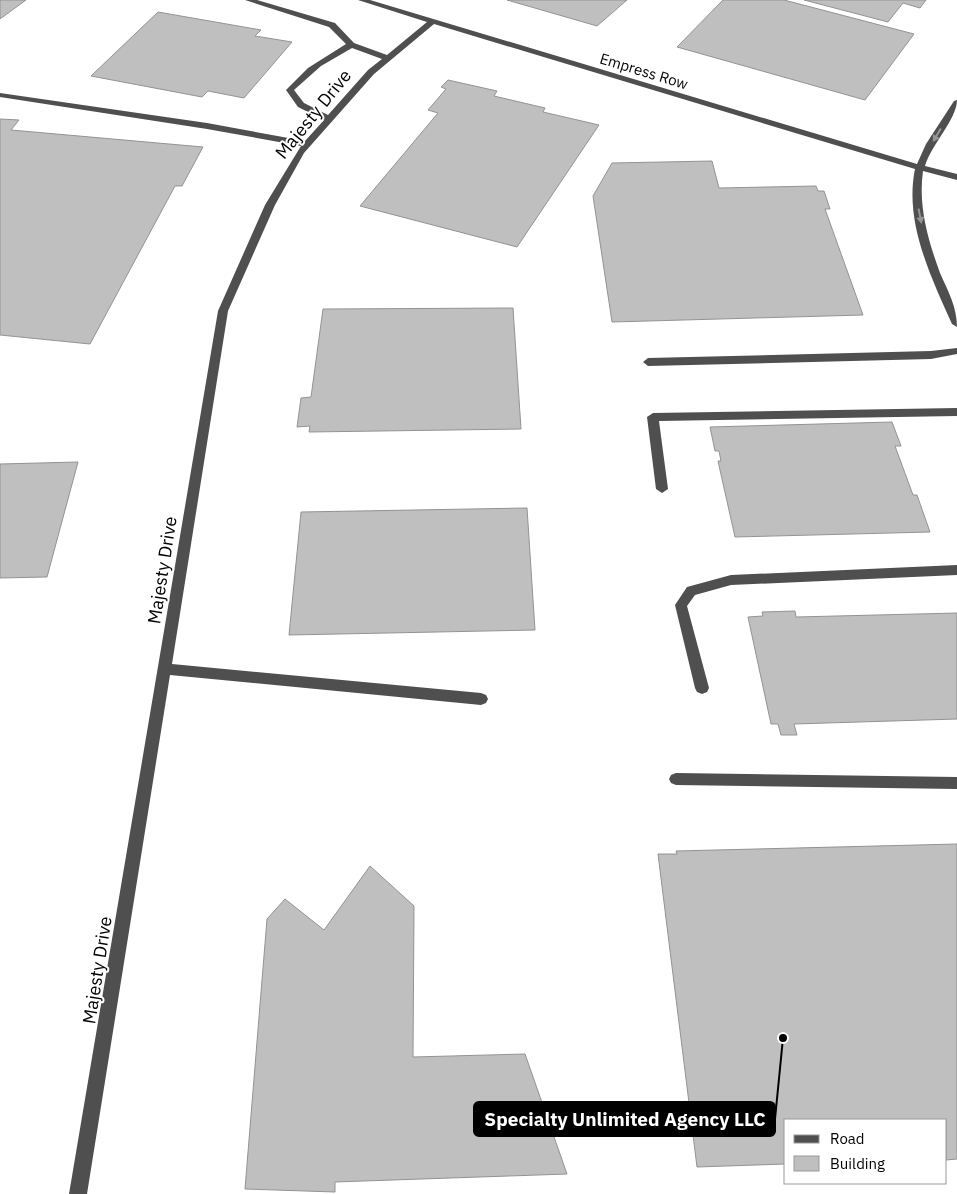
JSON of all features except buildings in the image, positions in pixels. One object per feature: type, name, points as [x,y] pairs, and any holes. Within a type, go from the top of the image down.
[{"type":"street","points":[[249,0],[332,25],[351,45],[388,58]]},
{"type":"street","name":"Empress Row","points":[[362,0],[920,168],[957,177]]},
{"type":"street","name":"Majesty Drive","points":[[78,1194],[223,311],[270,205],[285,176],[307,144],[370,72],[433,21]]},
{"type":"street","points":[[329,119],[300,105],[290,90],[328,56],[351,45]]},
{"type":"street","points":[[0,95],[207,126],[307,144]]},
{"type":"street","points":[[957,103],[936,136],[917,178],[918,206],[922,228],[935,275],[957,324]]},
{"type":"street","points":[[648,362],[931,355],[957,351]]},
{"type":"street","points":[[662,489],[652,417],[957,412]]},
{"type":"street","points":[[702,688],[681,605],[691,591],[731,580],[957,570]]},
{"type":"street","points":[[163,669],[481,699]]},
{"type":"street","points":[[676,779],[957,783]]},
{"type":"place","name":"Specialty Unlimited Agency LLC","points":[[783,1038]]}]
